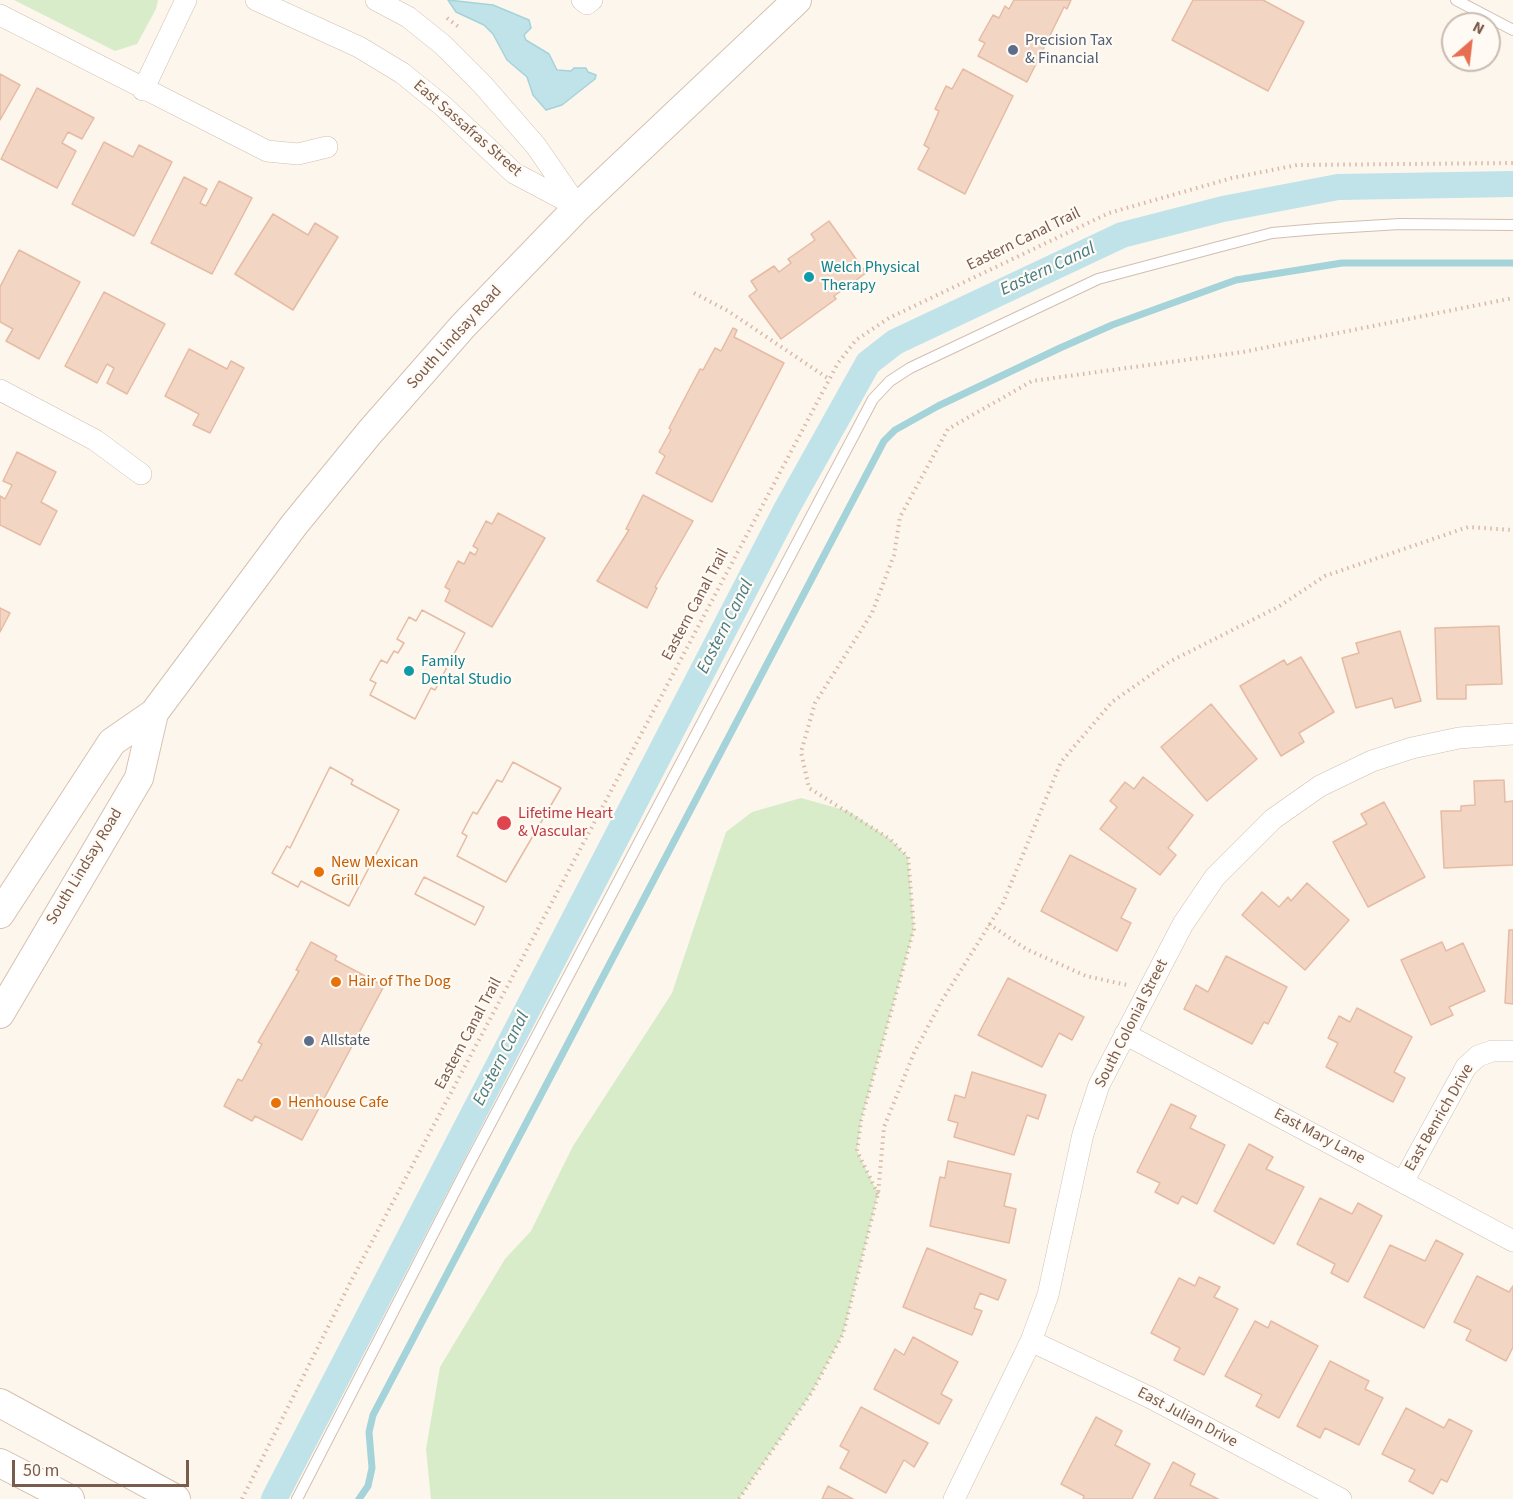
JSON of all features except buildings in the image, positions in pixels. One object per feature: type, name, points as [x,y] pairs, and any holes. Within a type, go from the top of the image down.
[{"type":"main road","name":"South Lindsay Road","points":[[0,914],[112,742],[154,713],[294,525],[370,432],[463,327],[578,207],[797,0]]},
{"type":"main road","name":"South Lindsay Road","points":[[0,1014],[139,778],[154,713]]},
{"type":"main road","points":[[0,1404],[176,1499]]},
{"type":"main road","points":[[0,1463],[70,1499]]},
{"type":"street","points":[[143,90],[186,0]]},
{"type":"street","name":"East Sassafras Street","points":[[256,0],[359,47],[402,73],[443,106],[514,173],[578,207]]},
{"type":"street","name":"East Sassafras Street","points":[[375,0],[408,17],[443,45],[482,84],[536,146],[578,207]]},
{"type":"street","points":[[0,15],[143,90],[267,151],[298,154],[327,147]]},
{"type":"street","points":[[0,390],[95,440],[141,474]]},
{"type":"street","name":"South Colonial Street","points":[[954,1499],[1031,1341],[1048,1295],[1083,1134],[1099,1085],[1184,924],[1215,877],[1272,819],[1320,786],[1371,761],[1412,748],[1459,738],[1513,734]]},
{"type":"street","name":"East Mary Lane","points":[[1125,1034],[1513,1241]]},
{"type":"street","name":"East Benrich Drive","points":[[1403,1182],[1466,1067],[1478,1056],[1492,1051],[1513,1051]]},
{"type":"street","name":"East Julian Drive","points":[[1031,1341],[1151,1398],[1341,1499]]},
{"type":"lane","points":[[1456,0],[1513,30]]},
{"type":"lane","points":[[297,1499],[867,409],[890,381],[910,368],[1098,279],[1272,233],[1400,224],[1513,225]]},
{"type":"path","name":"Eastern Canal Trail","points":[[242,1499],[350,1283],[829,379],[856,340],[890,318],[1108,213],[1232,178],[1296,165],[1513,163]]},
{"type":"path","points":[[694,293],[728,311],[829,379]]},
{"type":"path","points":[[878,1194],[857,1151],[861,1121],[914,929],[909,857],[890,838],[808,788],[801,752],[815,703],[872,613],[894,555],[900,517],[948,429],[1032,381],[1243,352],[1513,298]]},
{"type":"path","points":[[739,1499],[812,1392],[843,1334],[878,1194],[884,1127],[914,1053],[941,1002],[1003,903],[1061,762],[1112,702],[1169,662],[1278,607],[1325,576],[1468,527],[1513,530]]},
{"type":"path","points":[[989,924],[1026,949],[1086,976],[1127,985]]},
{"type":"green space","points":[[14,0],[158,0],[156,9],[137,44],[115,51]]},
{"type":"green space","points":[[801,798],[848,811],[890,839],[908,857],[914,929],[861,1121],[857,1151],[878,1194],[843,1334],[812,1392],[739,1499],[431,1499],[426,1449],[440,1367],[505,1259],[531,1231],[573,1146],[672,993],[726,832],[752,812]]},
{"type":"water","points":[[448,0],[493,5],[529,20],[531,28],[524,35],[526,40],[549,54],[557,70],[571,71],[574,68],[586,68],[588,72],[596,75],[595,79],[562,105],[546,110],[533,95],[527,77],[507,60],[493,34],[484,25],[456,12]]},
{"type":"waterway","name":"Eastern Canal","points":[[274,1499],[787,508],[868,363],[895,342],[1122,235],[1223,209],[1338,187],[1513,184]]},
{"type":"waterway","points":[[359,1499],[368,1486],[372,1468],[369,1432],[373,1415],[884,441],[895,430],[938,406],[1060,348],[1112,325],[1236,280],[1342,263],[1513,263]]},
{"type":"place","name":"Precision Tax & Financial","points":[[1013,50]]},
{"type":"place","name":"Welch Physical Therapy","points":[[809,277]]},
{"type":"place","name":"Family Dental Studio","points":[[409,671]]},
{"type":"place","name":"Lifetime Heart & Vascular","points":[[504,823]]},
{"type":"place","name":"New Mexican Grill","points":[[319,872]]},
{"type":"place","name":"Hair of The Dog","points":[[336,982]]},
{"type":"place","name":"Allstate","points":[[309,1041]]},
{"type":"place","name":"Henhouse Cafe","points":[[276,1103]]}]
